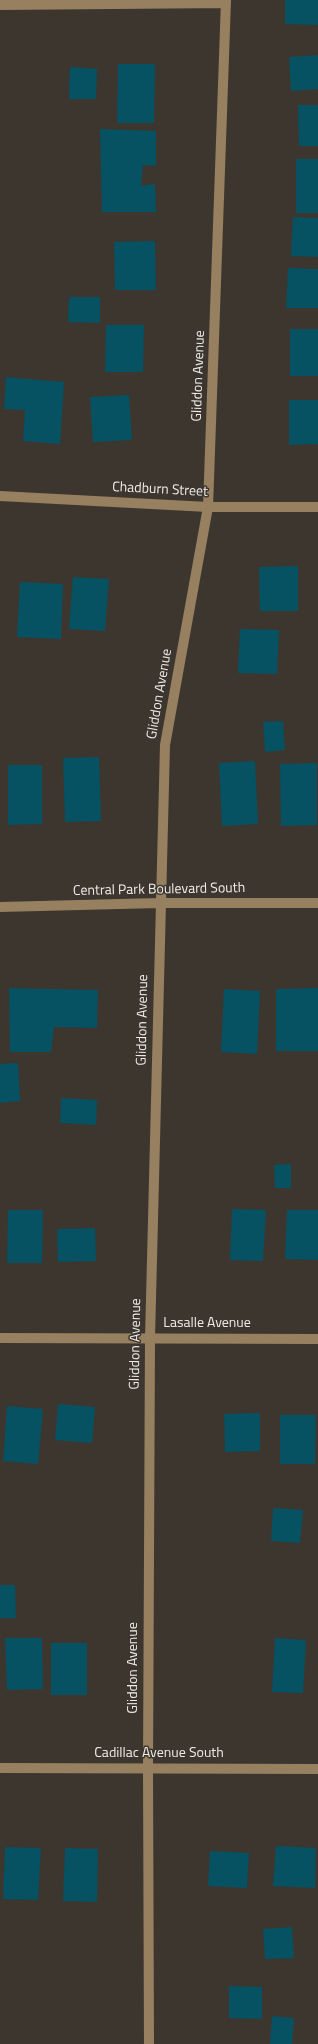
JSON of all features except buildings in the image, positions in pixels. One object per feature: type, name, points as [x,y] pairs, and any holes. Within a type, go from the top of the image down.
[{"type":"street","points":[[0,5],[226,1]]},
{"type":"street","name":"Gliddon Avenue","points":[[149,2044],[148,1768],[150,1338],[159,903],[164,746],[208,507],[226,1]]},
{"type":"street","name":"Chadburn Street","points":[[0,496],[208,507],[318,507]]},
{"type":"street","name":"Central Park Boulevard South","points":[[0,907],[159,903],[318,903]]},
{"type":"street","name":"Lasalle Avenue","points":[[0,1338],[318,1339]]},
{"type":"street","name":"Cadillac Avenue South","points":[[0,1768],[318,1769]]}]
